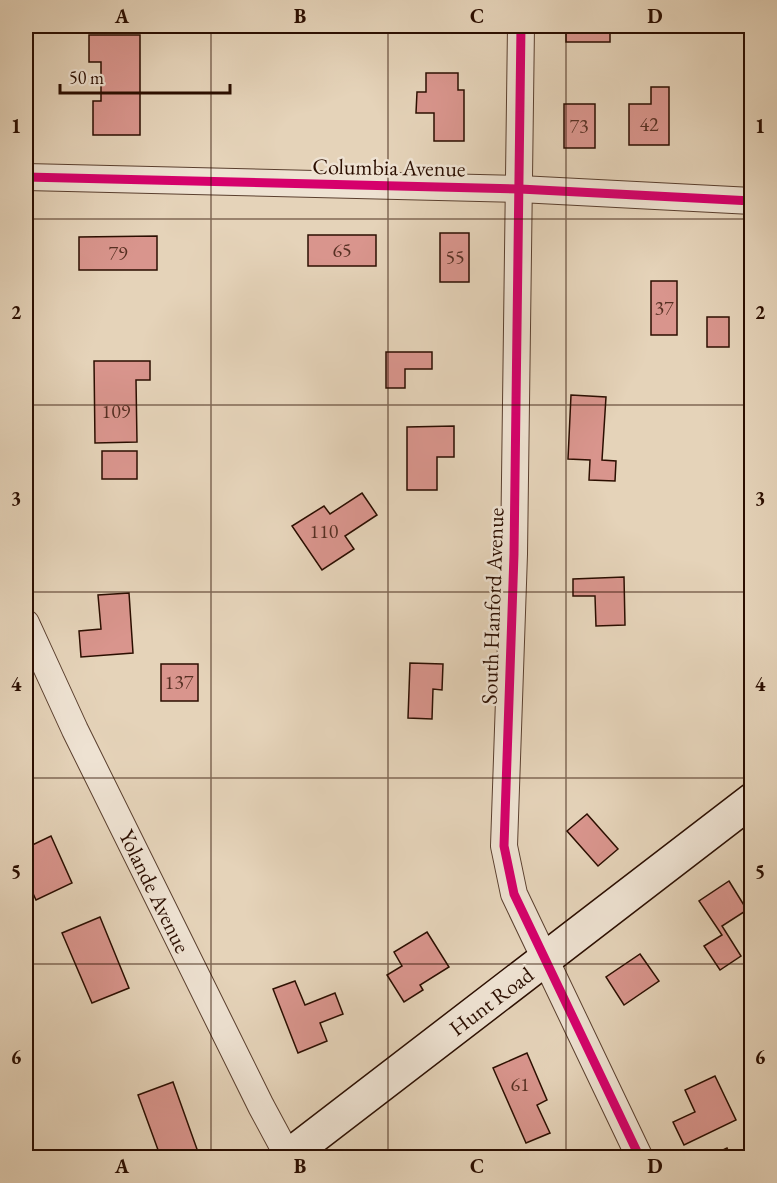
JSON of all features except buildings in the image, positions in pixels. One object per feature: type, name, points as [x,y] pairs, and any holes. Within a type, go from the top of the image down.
[{"type":"street","name":"South Hanford Avenue","points":[[521,26],[514,554],[504,846],[514,894],[640,1158]]},
{"type":"street","name":"Columbia Avenue","points":[[26,177],[520,189],[752,201]]},
{"type":"street","name":"Yolande Avenue","points":[[26,623],[75,730],[288,1157]]},
{"type":"street","name":"Hunt Road","points":[[288,1157],[752,800]]},
{"type":"cycle path","points":[[521,26],[514,554],[504,846],[514,894],[640,1158]]},
{"type":"cycle path","points":[[26,177],[520,189],[752,201]]}]
